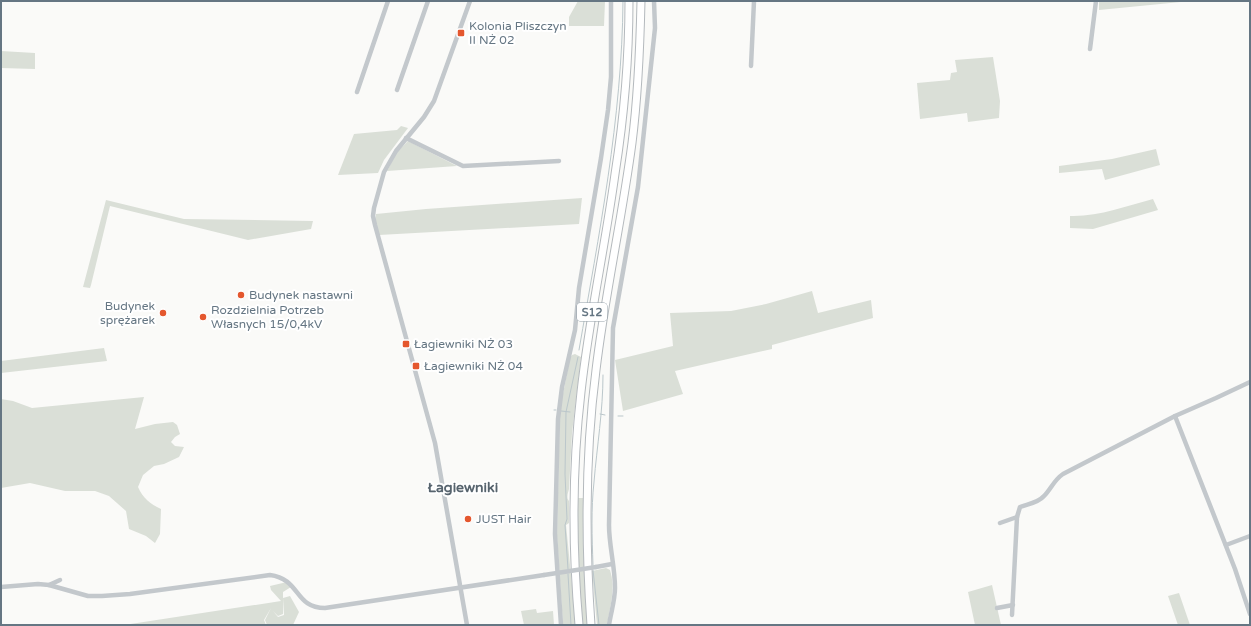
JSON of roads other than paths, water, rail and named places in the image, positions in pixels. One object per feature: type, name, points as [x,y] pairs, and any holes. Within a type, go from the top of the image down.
[{"type":"highway","name":"S12","points":[[579,625],[574,538],[576,442],[586,352],[612,196],[621,130],[627,67],[629,1]]},
{"type":"highway","name":"S12","points":[[591,625],[587,532],[591,416],[600,336],[632,141],[638,83],[641,1]]},
{"type":"street","points":[[357,92],[388,1]]},
{"type":"street","points":[[397,90],[428,1]]},
{"type":"street","points":[[467,625],[433,434],[374,220],[374,211],[384,172],[392,157],[427,114],[436,98],[470,1]]},
{"type":"street","points":[[561,625],[555,534],[558,419],[562,387],[575,325],[578,288],[608,110],[611,77],[611,1]]},
{"type":"street","points":[[609,625],[615,593],[609,525],[612,336],[614,317],[638,187],[655,28],[654,1]]},
{"type":"street","points":[[751,66],[754,1]]},
{"type":"street","points":[[1090,49],[1096,1]]},
{"type":"street","points":[[406,138],[463,166],[559,162]]},
{"type":"street","points":[[1012,615],[1017,517],[1020,507],[1036,502],[1042,498],[1056,480],[1063,474],[1175,416],[1250,382]]},
{"type":"street","points":[[1175,416],[1226,545],[1250,614]]},
{"type":"street","points":[[1000,523],[1017,517]]},
{"type":"street","points":[[1226,545],[1250,536]]},
{"type":"street","points":[[1,587],[38,584],[49,585],[88,596],[96,596],[130,594],[270,575],[285,580],[291,584],[305,602],[321,608],[612,564]]},
{"type":"street","points":[[49,585],[60,580]]},
{"type":"street","points":[[997,608],[1012,605]]},
{"type":"waterway","points":[[579,350],[614,133],[619,89],[623,1]]},
{"type":"waterway","points":[[568,569],[565,525],[567,519],[565,474],[566,412],[578,357]]},
{"type":"waterway","points":[[593,565],[592,502],[601,415],[603,375]]},
{"type":"waterway","points":[[561,411],[570,412]]},
{"type":"waterway","points":[[600,414],[605,415]]},
{"type":"waterway","points":[[618,416],[623,416]]},
{"type":"waterway","points":[[593,570],[599,625]]},
{"type":"waterway","points":[[568,574],[571,625]]},
{"type":"place","name":"Kolonia Pliszczyn II NŻ 02","points":[[461,33]]},
{"type":"place","name":"Budynek nastawni","points":[[241,295]]},
{"type":"place","name":"Budynek sprężarek","points":[[163,313]]},
{"type":"place","name":"Rozdzielnia Potrzeb Własnych 15/0,4kV","points":[[203,317]]},
{"type":"place","name":"Łagiewniki NŻ 03","points":[[406,344]]},
{"type":"place","name":"Łagiewniki NŻ 04","points":[[416,366]]},
{"type":"place","name":"JUST Hair","points":[[468,519]]},
{"type":"district","name":"Łagiewniki","points":[[463,487]]}]
